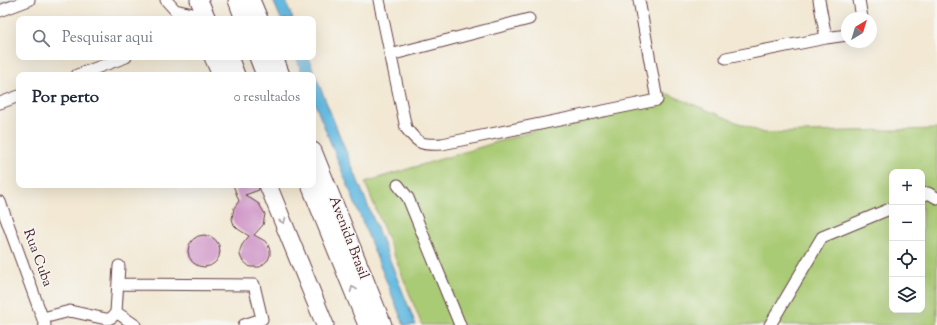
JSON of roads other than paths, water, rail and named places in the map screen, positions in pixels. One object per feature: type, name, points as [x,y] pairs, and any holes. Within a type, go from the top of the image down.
[{"type":"highway","points":[[207,0],[213,16]]},
{"type":"highway","points":[[237,0],[243,16]]},
{"type":"highway","points":[[251,0],[258,16]]},
{"type":"highway","points":[[214,60],[220,72]]},
{"type":"highway","points":[[225,60],[230,72]]},
{"type":"highway","points":[[229,60],[235,72]]},
{"type":"highway","points":[[259,60],[264,72]]},
{"type":"highway","points":[[275,60],[280,72]]},
{"type":"highway","name":"Avenida Brasil","points":[[316,159],[382,325]]},
{"type":"highway","points":[[316,187],[330,232]]},
{"type":"highway","points":[[269,188],[325,325]]},
{"type":"highway","points":[[282,188],[337,325]]},
{"type":"highway","name":"Avenida Brasil","points":[[311,188],[367,325]]},
{"type":"street","points":[[0,11],[28,0]]},
{"type":"street","points":[[166,0],[175,10],[197,10]]},
{"type":"street","points":[[378,0],[406,128],[413,137],[425,145],[450,142],[657,100],[639,0]]},
{"type":"street","points":[[819,0],[826,38]]},
{"type":"street","points":[[859,0],[861,12]]},
{"type":"street","points":[[390,55],[529,19]]},
{"type":"street","points":[[726,58],[841,36]]},
{"type":"street","points":[[85,72],[118,60]]},
{"type":"street","points":[[0,103],[16,97]]},
{"type":"street","points":[[398,185],[408,198],[460,325]]},
{"type":"street","points":[[925,194],[928,193],[937,198]]},
{"type":"street","name":"Rua Cuba","points":[[0,202],[44,321]]},
{"type":"street","points":[[770,325],[822,237],[889,209]]},
{"type":"street","points":[[44,321],[70,311],[109,319],[113,317],[116,312],[119,266]]},
{"type":"street","points":[[118,284],[254,285],[262,319],[244,325]]},
{"type":"street","points":[[116,312],[135,325]]},
{"type":"water","points":[[273,0],[285,0],[292,16],[280,16]]},
{"type":"water","points":[[297,60],[309,60],[314,72],[302,72]]},
{"type":"water","points":[[316,77],[416,325],[404,325],[316,106]]},
{"type":"waterway","points":[[0,5],[13,0]]}]
